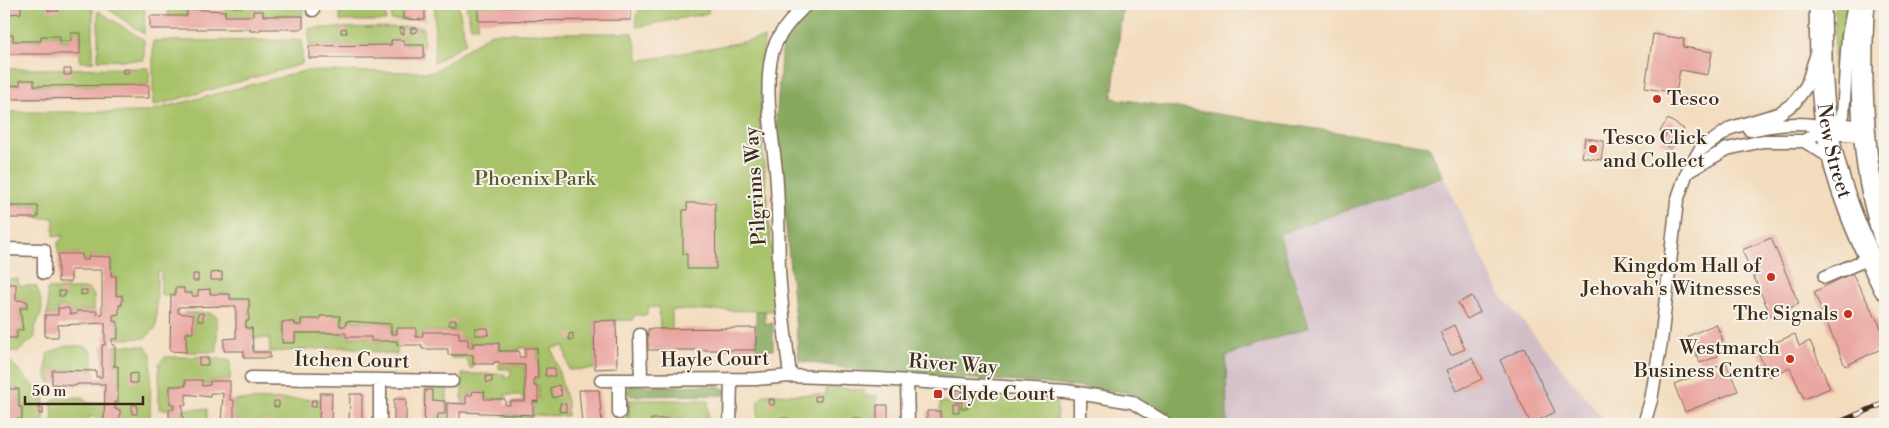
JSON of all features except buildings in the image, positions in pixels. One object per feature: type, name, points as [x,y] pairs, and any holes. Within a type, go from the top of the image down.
[{"type":"main road","name":"New Street","points":[[1820,4],[1826,128],[1848,203],[1870,258],[1885,289]]},
{"type":"main road","name":"New Street","points":[[1864,4],[1862,34],[1864,131],[1870,187],[1885,240]]},
{"type":"main road","points":[[1826,128],[1864,131]]},
{"type":"street","name":"Pilgrims Way","points":[[790,376],[779,271],[776,171],[770,136],[771,68],[773,49],[778,40],[792,17],[807,4]]},
{"type":"street","points":[[1687,172],[1718,153],[1738,145],[1763,141],[1804,141],[1840,120],[1843,115],[1848,36],[1854,4]]},
{"type":"street","points":[[1644,424],[1651,400],[1661,342],[1676,201],[1687,172],[1700,150],[1731,128],[1778,114],[1797,100],[1810,76],[1820,35]]},
{"type":"street","points":[[1718,138],[1780,124],[1812,124],[1826,128]]},
{"type":"street","points":[[1804,141],[1835,160]]},
{"type":"street","points":[[4,249],[44,250],[44,273]]},
{"type":"street","points":[[1825,277],[1870,258]]},
{"type":"street","name":"Hayle Court","points":[[640,335],[641,380]]},
{"type":"street","name":"Hayle Court","points":[[601,380],[730,379],[790,376]]},
{"type":"street","name":"River Way","points":[[790,376],[907,381],[1080,394],[1132,402],[1167,424]]},
{"type":"street","name":"Itchen Court","points":[[251,378],[452,381]]},
{"type":"street","points":[[730,379],[730,424]]},
{"type":"street","points":[[380,380],[380,424]]},
{"type":"street","points":[[619,380],[619,413]]},
{"type":"street","points":[[907,381],[908,424]]},
{"type":"street","points":[[1080,394],[1080,424]]},
{"type":"shaded area","points":[[818,4],[1123,4],[1112,98],[1429,146],[1499,293],[1608,424],[1178,424],[1131,393],[799,361]]},
{"type":"green space","points":[[4,4],[83,4],[93,9],[93,62],[80,62],[80,34],[71,41],[60,41],[60,36],[41,36],[41,41],[13,41],[13,35],[4,35]]},
{"type":"green space","points":[[101,4],[145,4],[144,34]]},
{"type":"green space","points":[[168,4],[187,4],[187,16],[168,16]]},
{"type":"green space","points":[[225,4],[303,4],[303,16],[263,16],[263,11],[253,16],[225,16]]},
{"type":"green space","points":[[340,4],[386,4],[386,21],[340,21]]},
{"type":"green space","points":[[392,4],[410,4],[410,9],[403,9],[403,19],[410,20],[391,20]]},
{"type":"green space","points":[[435,4],[458,4],[466,42],[434,63]]},
{"type":"green space","points":[[466,4],[631,4],[631,7],[478,8],[478,27],[471,27]]},
{"type":"green space","points":[[818,4],[1123,4],[1112,98],[1429,146],[1443,176],[1279,234],[1309,327],[1226,356],[1227,424],[1178,424],[1131,393],[1038,383],[877,373],[799,361],[776,124],[782,44],[802,14]]},
{"type":"green space","points":[[1835,4],[1848,4],[1841,77],[1834,77]]},
{"type":"green space","points":[[708,8],[708,13],[637,27],[636,16],[640,9]]},
{"type":"green space","points":[[98,11],[144,40],[144,60],[98,60]]},
{"type":"green space","points":[[423,27],[424,45],[404,45],[404,41],[392,40],[391,45],[309,46],[309,28]]},
{"type":"green space","name":"Phoenix Park","points":[[491,33],[633,33],[639,61],[764,38],[760,122],[777,311],[672,310],[672,329],[660,329],[659,307],[648,307],[647,315],[634,315],[633,320],[594,321],[595,369],[569,370],[564,346],[552,348],[567,402],[567,416],[534,415],[530,419],[504,419],[505,412],[509,412],[509,415],[533,415],[533,401],[538,401],[538,386],[534,386],[534,378],[538,378],[537,348],[520,348],[519,351],[499,351],[499,343],[473,343],[473,347],[468,347],[468,339],[459,339],[458,332],[423,332],[422,337],[416,337],[416,328],[391,334],[391,324],[347,321],[346,326],[320,319],[301,319],[301,325],[295,325],[295,322],[282,322],[282,343],[295,343],[295,333],[346,333],[346,337],[371,337],[372,341],[397,341],[397,355],[346,347],[270,352],[269,338],[252,338],[252,328],[246,328],[246,321],[249,321],[249,299],[230,299],[230,294],[210,294],[210,289],[199,290],[198,296],[192,296],[192,293],[184,293],[183,288],[175,288],[175,295],[161,295],[161,271],[157,272],[156,328],[145,338],[118,339],[118,322],[113,321],[113,315],[118,314],[119,305],[122,305],[122,296],[116,296],[116,276],[111,276],[111,257],[89,256],[88,260],[82,260],[81,254],[58,254],[58,242],[64,236],[54,236],[54,218],[38,218],[38,206],[4,205],[4,112],[146,112],[304,71],[433,72]]},
{"type":"green space","points":[[302,40],[302,64],[153,106],[153,41]]},
{"type":"green space","points":[[149,68],[149,85],[34,86],[34,80],[21,80],[20,85],[4,86],[4,69]]},
{"type":"green space","points":[[4,279],[18,279],[19,286],[36,286],[42,303],[42,311],[36,326],[35,337],[19,351],[4,351],[4,318],[7,318],[7,337],[17,338],[17,330],[23,330],[20,308],[27,308],[27,301],[16,300],[16,285],[4,284]]},
{"type":"green space","points":[[47,289],[88,289],[94,295],[94,311],[77,311],[77,314],[70,314],[69,308],[58,308],[58,315],[45,315],[48,312]]},
{"type":"green space","points":[[756,311],[765,311],[765,323],[773,323],[773,350],[756,350]]},
{"type":"green space","points":[[184,313],[211,313],[217,317],[217,352],[186,352],[186,333],[193,332],[193,315],[184,315]]},
{"type":"green space","points":[[115,345],[145,346],[151,354],[150,424],[114,424],[114,420],[120,420],[120,410],[115,409],[113,365],[115,365]]},
{"type":"green space","points":[[66,346],[80,346],[89,349],[93,356],[93,370],[53,370],[52,384],[46,378],[47,354]]},
{"type":"green space","points":[[448,355],[473,355],[473,368],[469,368],[469,364],[464,358],[451,358]]},
{"type":"green space","points":[[165,357],[209,357],[230,361],[230,381],[210,381],[210,385],[185,381],[186,386],[170,386],[170,403],[174,404],[174,409],[159,409],[159,363]]},
{"type":"green space","points":[[7,358],[44,397],[44,424],[16,424],[16,419],[22,418],[22,407],[19,407],[19,389],[4,389],[4,359]]},
{"type":"green space","points":[[499,364],[525,365],[525,401],[518,395],[505,395],[505,399],[484,399],[484,392],[473,391],[472,395],[466,395],[466,404],[462,404],[462,374],[505,374],[505,378],[510,378],[511,369],[499,369]]},
{"type":"green space","points":[[716,385],[726,390],[725,395],[631,396],[627,393],[629,386]]},
{"type":"green space","points":[[826,387],[864,390],[864,396],[877,396],[877,424],[863,424],[861,418],[854,418],[852,424],[788,424],[788,418],[778,418],[778,424],[758,424],[758,401],[765,394],[826,395]]},
{"type":"green space","points":[[425,388],[447,388],[447,424],[436,424],[437,401],[424,400]]},
{"type":"green space","points":[[952,396],[1057,403],[1057,424],[964,424],[964,422],[940,424],[940,402],[952,402]]},
{"type":"green space","points":[[83,397],[87,403],[105,402],[104,420],[100,417],[88,417],[88,424],[53,424],[52,402],[57,398]]},
{"type":"green space","points":[[320,399],[319,424],[237,424],[237,419],[234,419],[234,400]]},
{"type":"green space","points":[[626,400],[629,400],[629,424],[609,424],[626,423]]},
{"type":"green space","points":[[629,400],[708,400],[708,424],[689,424],[688,418],[678,418],[678,424],[670,424],[670,419],[652,419],[651,424],[629,424]]},
{"type":"green space","points":[[183,409],[207,409],[207,424],[183,424]]},
{"type":"railway","points":[[1835,424],[1885,403]]},
{"type":"place","name":"Tesco","points":[[1657,99]]},
{"type":"place","name":"Tesco Click and Collect","points":[[1593,149]]},
{"type":"place","name":"Kingdom Hall of Jehovah's Witnesses","points":[[1771,277]]},
{"type":"place","name":"The Signals","points":[[1848,314]]},
{"type":"place","name":"Westmarch Business Centre","points":[[1790,359]]},
{"type":"place","name":"Clyde Court","points":[[938,394]]}]
